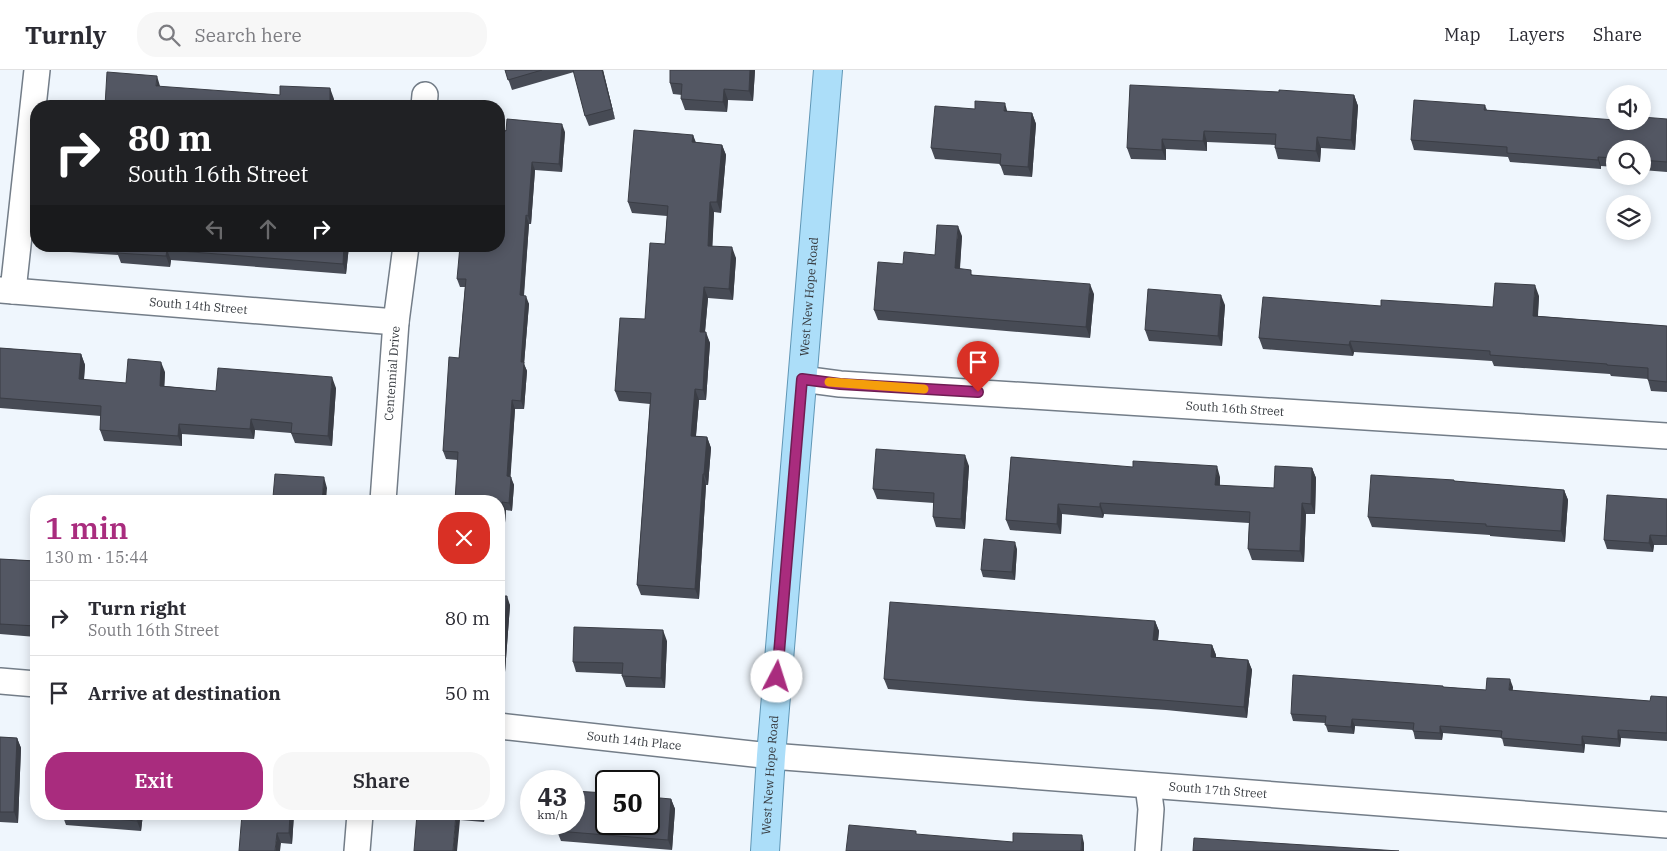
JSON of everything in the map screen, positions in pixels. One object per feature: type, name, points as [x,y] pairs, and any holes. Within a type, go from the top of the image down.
[{"type":"main road","name":"West New Hope Road","points":[[765,851],[771,756],[828,70]]},
{"type":"street","points":[[33,100],[37,70]]},
{"type":"street","points":[[7,291],[30,122]]},
{"type":"street","name":"Centennial Drive","points":[[383,495],[396,322],[405,252]]},
{"type":"street","name":"South 14th Street","points":[[7,291],[396,322]]},
{"type":"street","name":"South 16th Street","points":[[802,379],[840,384],[1667,436]]},
{"type":"street","points":[[0,681],[30,684]]},
{"type":"street","name":"South 14th Place","points":[[505,727],[771,756]]},
{"type":"street","name":"South 17th Street","points":[[771,756],[1667,825]]},
{"type":"street","points":[[1148,786],[1151,810],[1148,851]]},
{"type":"street","points":[[357,851],[360,820]]},
{"type":"building","points":[[505,70],[542,70],[508,80]]},
{"type":"building","points":[[573,70],[602,70],[612,109],[585,116]]},
{"type":"building","points":[[670,70],[750,70],[749,91],[724,89],[723,102],[681,99],[682,84],[670,83]]},
{"type":"building","points":[[107,72],[157,76],[156,86],[280,95],[280,86],[330,88],[330,100],[105,100]]},
{"type":"building","points":[[1130,85],[1279,92],[1279,90],[1354,95],[1351,140],[1317,137],[1316,151],[1275,148],[1276,134],[1204,131],[1203,141],[1162,139],[1162,150],[1127,148]]},
{"type":"building","points":[[1414,100],[1485,105],[1484,110],[1606,119],[1606,130],[1651,130],[1651,118],[1667,119],[1667,162],[1651,161],[1651,140],[1606,140],[1606,157],[1598,157],[1598,160],[1507,153],[1507,147],[1411,140]]},
{"type":"building","points":[[975,101],[1005,103],[1004,111],[1032,113],[1028,167],[1000,165],[1001,154],[931,148],[935,106],[975,109]]},
{"type":"building","points":[[507,119],[562,124],[559,164],[532,162],[520,295],[526,296],[521,362],[524,362],[521,401],[512,400],[507,476],[511,477],[509,503],[505,502],[505,495],[455,495],[458,452],[443,451],[449,357],[459,358],[466,279],[457,279],[459,252],[505,252]]},
{"type":"building","points":[[634,130],[693,135],[692,142],[722,145],[717,202],[710,202],[708,246],[732,247],[729,289],[704,287],[700,332],[706,332],[703,390],[695,389],[691,436],[707,437],[695,589],[637,585],[651,393],[615,391],[620,318],[645,319],[650,243],[665,244],[668,206],[628,202]]},
{"type":"building","points":[[937,225],[958,226],[955,268],[971,270],[971,275],[1090,284],[1086,327],[874,310],[878,262],[903,264],[904,252],[935,255]]},
{"type":"building","points":[[117,252],[167,252],[166,256]]},
{"type":"building","points":[[192,252],[344,252],[343,264]]},
{"type":"building","points":[[1495,283],[1535,285],[1533,316],[1667,326],[1667,382],[1648,380],[1648,368],[1490,355],[1490,351],[1350,341],[1349,345],[1259,338],[1263,297],[1381,306],[1381,300],[1493,307]]},
{"type":"building","points":[[1148,289],[1221,295],[1218,336],[1145,330]]},
{"type":"building","points":[[0,348],[81,354],[79,379],[126,383],[128,359],[161,362],[160,386],[216,391],[218,368],[332,377],[328,436],[291,433],[292,423],[251,419],[250,429],[179,424],[178,436],[100,430],[101,406],[0,398]]},
{"type":"building","points":[[876,449],[965,455],[961,519],[933,517],[934,493],[873,489]]},
{"type":"building","points":[[1011,457],[1133,467],[1133,461],[1217,466],[1215,485],[1274,488],[1275,466],[1312,468],[1311,504],[1302,503],[1300,551],[1248,549],[1250,512],[1100,503],[1100,507],[1058,504],[1057,524],[1006,520]]},
{"type":"building","points":[[275,474],[324,477],[322,495],[273,495]]},
{"type":"building","points":[[1371,475],[1564,490],[1561,531],[1486,526],[1486,524],[1368,517]]},
{"type":"building","points":[[1607,495],[1667,499],[1667,536],[1650,535],[1649,543],[1604,540]]},
{"type":"building","points":[[984,539],[1015,542],[1012,572],[981,570]]},
{"type":"building","points":[[0,559],[30,561],[30,626],[0,624]]},
{"type":"building","points":[[505,596],[507,596],[505,623]]},
{"type":"building","points":[[890,602],[1155,621],[1153,640],[1212,645],[1211,657],[1248,660],[1244,707],[884,679]]},
{"type":"building","points":[[574,627],[663,630],[661,678],[622,676],[623,663],[573,662]]},
{"type":"building","points":[[1293,675],[1486,690],[1487,678],[1510,679],[1509,690],[1650,701],[1651,696],[1667,697],[1667,733],[1618,730],[1618,739],[1582,736],[1582,745],[1501,738],[1502,731],[1440,726],[1440,733],[1413,731],[1414,723],[1352,719],[1351,727],[1325,725],[1326,716],[1291,714]]},
{"type":"building","points":[[0,737],[17,738],[14,812],[0,812]]},
{"type":"building","points":[[585,792],[595,792],[595,834],[585,833]]},
{"type":"building","points":[[660,798],[671,799],[668,840],[606,835],[660,835]]},
{"type":"building","points":[[242,820],[290,820],[289,833],[277,833],[275,851],[239,851]]},
{"type":"building","points":[[417,820],[456,820],[453,851],[414,851]]},
{"type":"building","points":[[849,825],[916,831],[916,834],[1013,842],[1013,833],[1082,835],[1081,851],[846,851]]},
{"type":"building","points":[[1194,838],[1399,851],[1193,851]]},
{"type":"slow traffic","points":[[829,382],[924,389]]},
{"type":"route","points":[[777,677],[802,379],[840,384],[978,392]]}]
